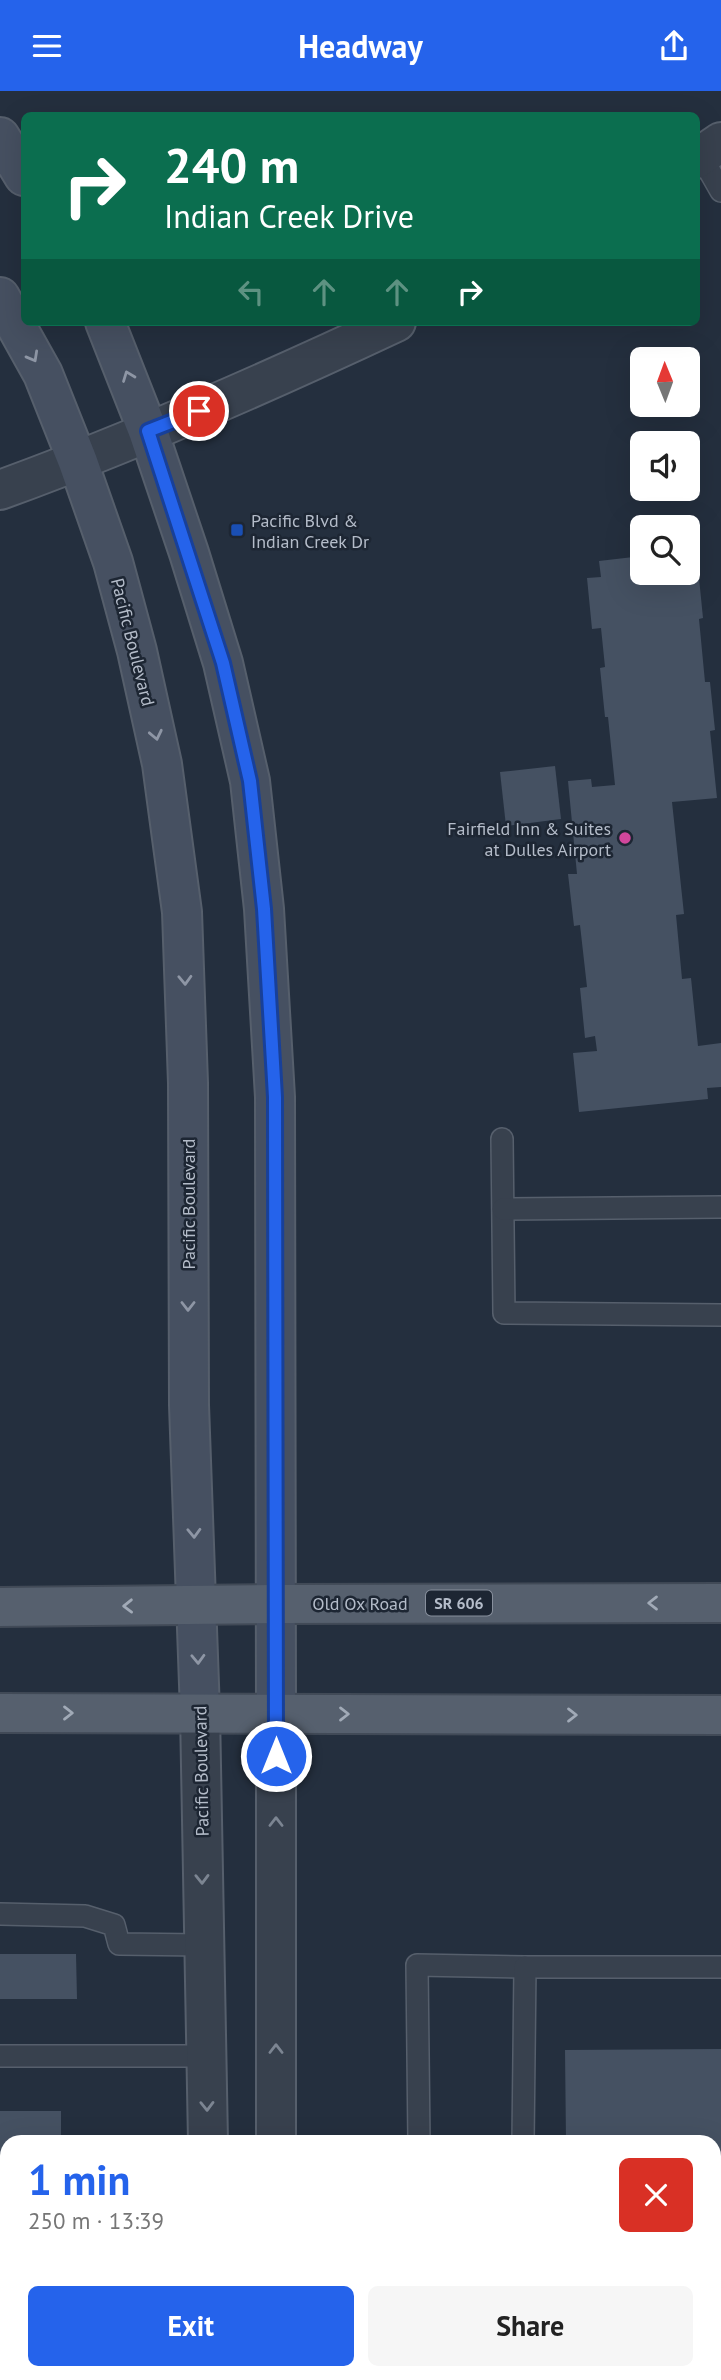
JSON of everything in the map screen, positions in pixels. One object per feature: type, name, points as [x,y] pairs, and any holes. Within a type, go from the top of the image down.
[{"type":"main road","points":[[0,137],[21,171]]},
{"type":"main road","name":"Pacific Boulevard","points":[[0,297],[43,375],[78,462],[113,562],[137,651],[162,764],[183,912],[188,1083],[189,1405],[200,1712]]},
{"type":"main road","points":[[107,326],[148,431],[223,663],[250,781],[264,909],[275,1097],[276,1714]]},
{"type":"main road","name":"Old Ox Road","points":[[0,1607],[721,1603]]},
{"type":"main road","points":[[0,1713],[721,1715]]},
{"type":"street","points":[[0,490],[78,462],[275,379],[388,326]]},
{"type":"street","name":"Pacific Boulevard","points":[[200,1712],[208,2135]]},
{"type":"street","points":[[276,1714],[276,2135]]},
{"type":"lane","points":[[706,153],[721,191]]},
{"type":"lane","points":[[502,1139],[504,1313],[721,1315]]},
{"type":"lane","points":[[503,1209],[721,1207]]},
{"type":"lane","points":[[0,1915],[85,1916],[114,1924],[118,1944],[203,1945]]},
{"type":"lane","points":[[419,2135],[417,1965],[721,1967]]},
{"type":"lane","points":[[523,2135],[525,1967]]},
{"type":"lane","points":[[0,2056],[206,2056]]},
{"type":"building","name":"Fairfield Inn & Suites at Dulles Airport","points":[[630,557],[630,585],[700,585],[703,618],[699,619],[705,682],[710,682],[715,730],[710,731],[717,798],[672,802],[684,914],[676,915],[682,979],[691,978],[698,1046],[721,1043],[721,1087],[707,1088],[708,1099],[579,1112],[573,1053],[597,1051],[595,1036],[585,1038],[580,988],[587,987],[580,925],[574,926],[568,874],[577,874],[568,781],[591,779],[592,787],[615,785],[600,668],[605,667],[601,628],[592,629],[587,578],[601,577],[599,561]]},
{"type":"building","points":[[555,766],[561,819],[506,826],[500,772]]},
{"type":"building","points":[[0,1954],[76,1954],[77,1999],[0,1999]]},
{"type":"building","points":[[721,2049],[721,2135],[566,2135],[565,2050]]},
{"type":"building","points":[[0,2111],[61,2111],[61,2135],[0,2135]]},
{"type":"place","name":"Pacific Blvd & Indian Creek Dr","points":[[237,530]]},
{"type":"place","name":"Fairfield Inn & Suites at Dulles Airport","points":[[625,838]]},
{"type":"route","points":[[199,411],[148,431],[223,663],[250,781],[264,909],[275,1097],[276,1756]]}]
